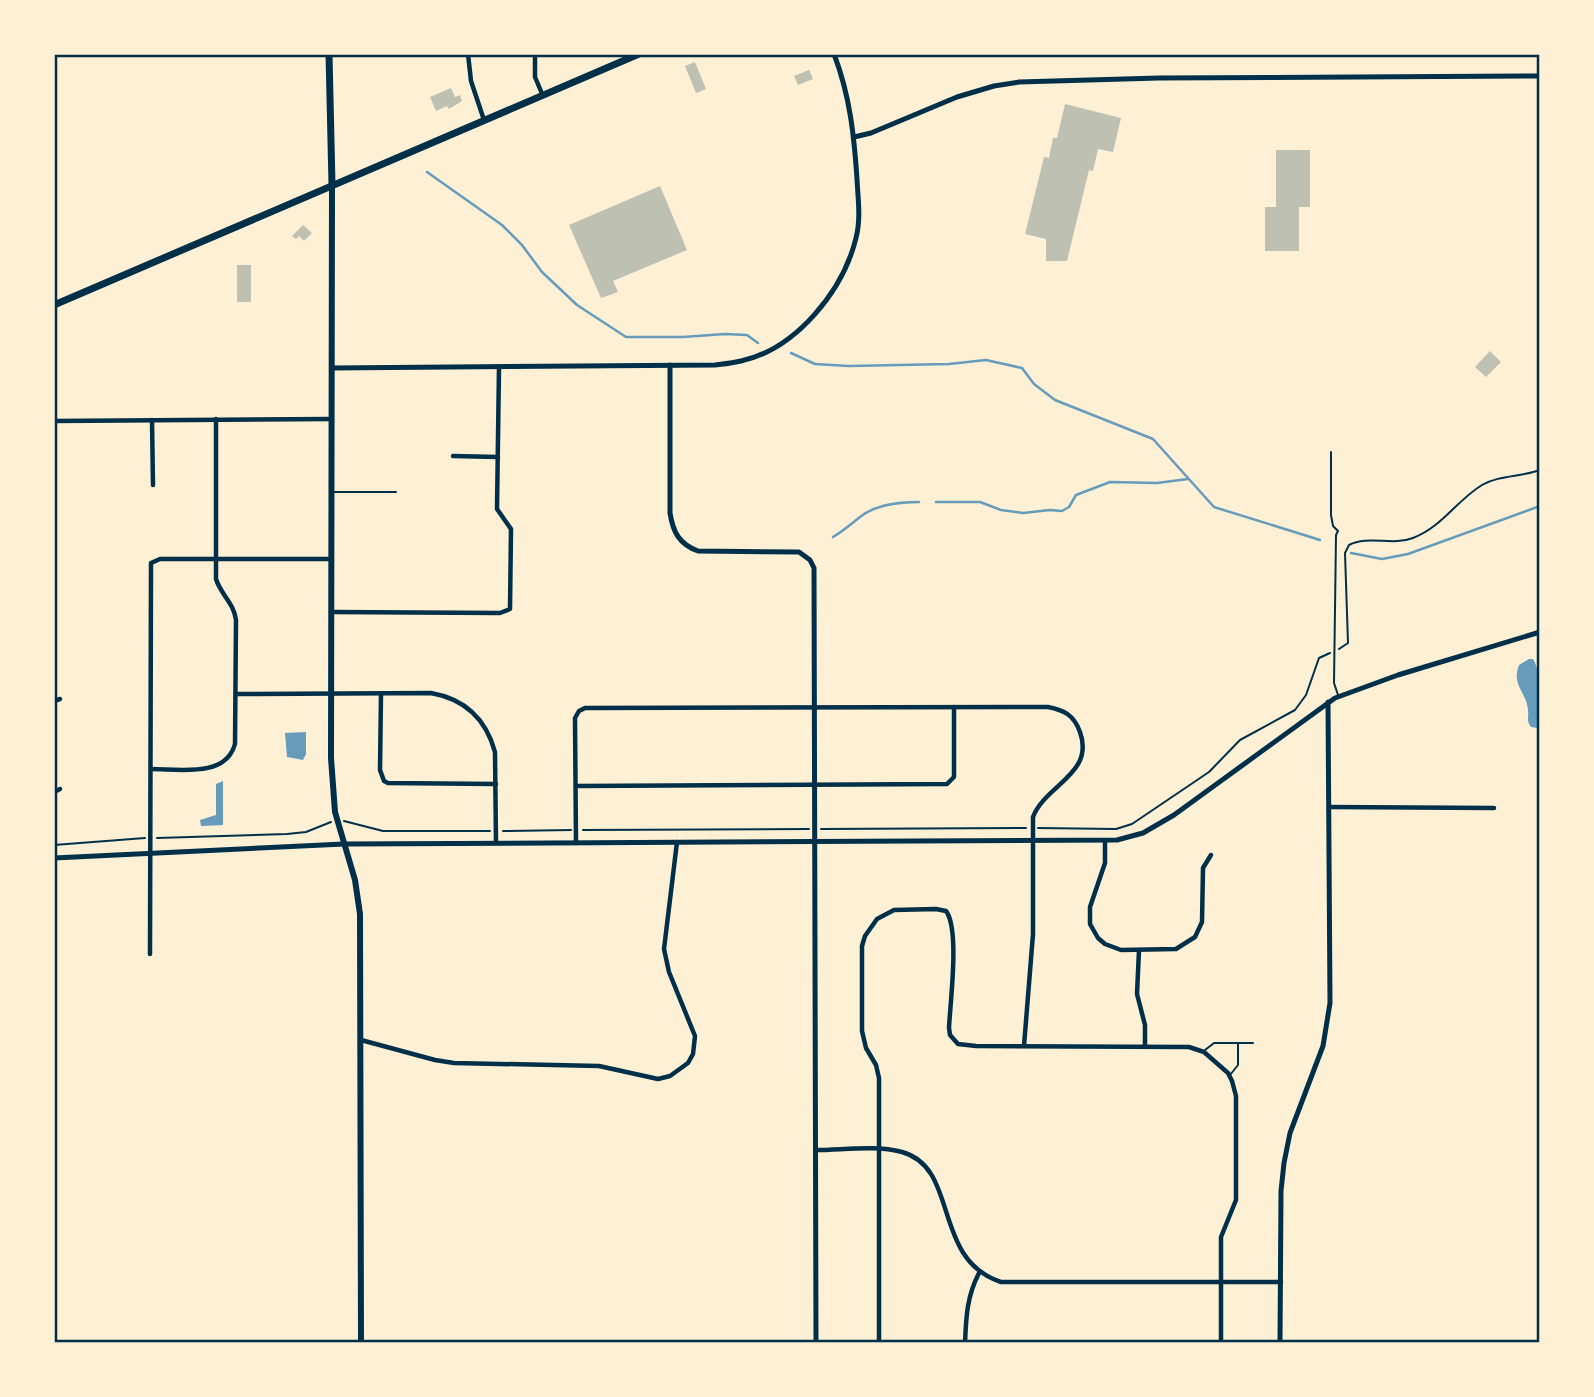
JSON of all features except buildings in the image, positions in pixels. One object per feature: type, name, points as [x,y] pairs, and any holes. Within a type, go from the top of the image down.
[{"type":"main road","points":[[329,54],[332,186],[331,786],[337,821],[355,880],[360,914],[361,1343]]},
{"type":"main road","points":[[54,305],[639,54]]},
{"type":"street","points":[[468,54],[471,81],[484,120]]},
{"type":"street","points":[[535,54],[535,77],[543,96]]},
{"type":"street","points":[[332,368],[715,365],[743,361],[796,333],[820,310],[837,284],[856,239],[859,205],[854,137],[848,97],[834,54]]},
{"type":"street","points":[[854,137],[880,130],[978,90],[1019,82],[1159,78],[1540,76]]},
{"type":"street","points":[[670,365],[670,513],[675,534],[684,544],[698,551],[799,552],[810,560],[814,568],[816,1343]]},
{"type":"street","points":[[330,612],[500,613],[510,609],[512,529],[497,509],[499,367]]},
{"type":"street","points":[[151,769],[206,769],[226,760],[234,750],[237,694],[235,612],[216,579],[216,419]]},
{"type":"street","points":[[54,446],[54,421],[330,419]]},
{"type":"street","points":[[152,420],[153,485]]},
{"type":"street","points":[[453,456],[498,457]]},
{"type":"street","points":[[54,551],[54,575]]},
{"type":"street","points":[[150,954],[150,575],[153,561],[331,559]]},
{"type":"street","points":[[54,858],[344,844],[1105,842],[1133,836],[1154,827],[1339,696],[1540,632]]},
{"type":"street","points":[[237,694],[443,695],[453,699],[474,712],[492,740],[495,752],[496,843]]},
{"type":"street","points":[[381,694],[380,770],[384,781],[496,784]]},
{"type":"street","points":[[1280,1343],[1281,1191],[1284,1163],[1290,1133],[1323,1046],[1330,1003],[1328,702]]},
{"type":"street","points":[[576,786],[950,783],[954,777],[954,707]]},
{"type":"street","points":[[576,843],[575,718],[579,711],[586,708],[1048,707],[1063,710],[1075,720],[1082,737],[1082,752],[1078,766],[1071,776],[1037,805],[1032,828],[1033,934],[1024,1046]]},
{"type":"street","points":[[1329,807],[1494,808]]},
{"type":"street","points":[[360,1040],[454,1063],[599,1066],[652,1079],[676,1073],[688,1063],[693,1054],[695,1036],[669,972],[663,939],[677,842]]},
{"type":"street","points":[[1105,842],[1105,863],[1090,907],[1090,923],[1098,938],[1121,950],[1176,949],[1195,936],[1203,914],[1203,868],[1211,855]]},
{"type":"street","points":[[879,1343],[879,1078],[862,1031],[863,946],[870,927],[882,915],[902,909],[946,911],[950,921],[953,959],[950,1035],[962,1046],[1189,1046],[1204,1052],[1230,1076],[1236,1096],[1236,1200],[1221,1237],[1221,1343]]},
{"type":"street","points":[[1139,950],[1137,995],[1145,1025],[1145,1046]]},
{"type":"street","points":[[816,1150],[902,1152],[919,1161],[928,1169],[937,1185],[961,1251],[979,1273],[1001,1282],[1281,1282]]},
{"type":"street","points":[[965,1343],[966,1308],[970,1290],[979,1273]]},
{"type":"lane","points":[[1331,452],[1331,515],[1333,526],[1338,531],[1334,683],[1339,696]]},
{"type":"lane","points":[[330,492],[396,492]]},
{"type":"lane","points":[[1204,1052],[1214,1043],[1253,1043]]},
{"type":"lane","points":[[1230,1076],[1238,1065],[1238,1043]]},
{"type":"path","points":[[54,845],[151,838],[287,834],[306,832],[337,821],[350,821],[383,831],[1116,828],[1132,824],[1209,772],[1240,740],[1295,710],[1306,695],[1319,658],[1348,643],[1345,553],[1349,545],[1362,541],[1410,540],[1433,529],[1486,483],[1540,470]]},
{"type":"water","points":[[1533,659],[1536,665],[1540,683],[1538,728],[1531,727],[1529,723],[1527,704],[1517,678],[1519,665]]},
{"type":"water","points":[[306,732],[306,754],[303,760],[287,757],[285,733]]},
{"type":"water","points":[[223,781],[223,825],[201,826],[200,820],[216,815],[216,784]]},
{"type":"waterway","points":[[427,172],[502,225],[522,245],[542,272],[577,305],[626,337],[725,334],[747,335],[758,343]]},
{"type":"waterway","points":[[791,353],[815,364],[949,364],[986,360],[1022,368],[1034,384],[1055,400],[1153,439],[1214,507],[1320,540]]},
{"type":"waterway","points":[[936,502],[980,502],[1001,510],[1023,513],[1062,511],[1069,507],[1076,495],[1110,482],[1157,483],[1188,479]]},
{"type":"waterway","points":[[833,537],[873,509],[896,503],[919,502]]},
{"type":"waterway","points":[[1351,553],[1382,559],[1408,554],[1540,506]]}]
